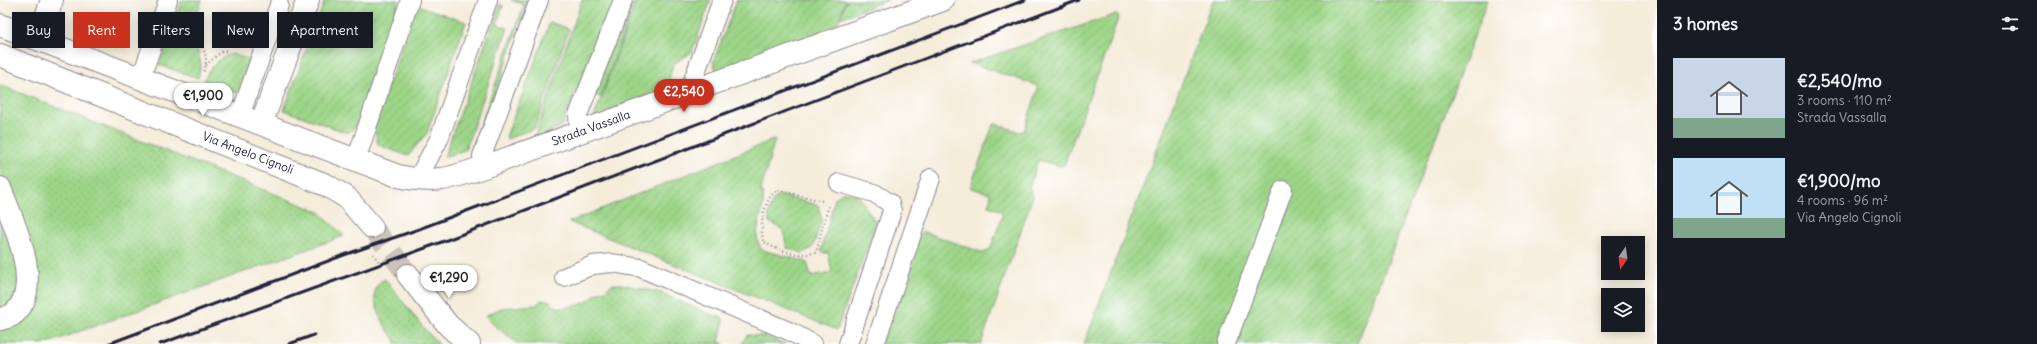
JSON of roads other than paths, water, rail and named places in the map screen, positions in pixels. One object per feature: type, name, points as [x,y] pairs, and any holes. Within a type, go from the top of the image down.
[{"type":"street","points":[[48,12],[52,0]]},
{"type":"street","points":[[261,124],[308,0]]},
{"type":"street","name":"Strada Vassalla","points":[[417,180],[432,181],[451,178],[484,167],[688,94],[923,4],[943,0]]},
{"type":"street","points":[[0,25],[12,29]]},
{"type":"street","points":[[64,48],[398,176],[417,180]]},
{"type":"street","name":"Via Angelo Cignoli","points":[[0,55],[326,185],[346,197],[372,227]]},
{"type":"street","points":[[0,188],[25,257],[27,279],[23,301],[12,315],[0,319]]},
{"type":"street","points":[[408,275],[448,325],[469,344]]},
{"type":"lane","points":[[141,78],[168,0]]},
{"type":"lane","points":[[356,160],[410,0]]},
{"type":"lane","points":[[417,180],[439,139],[488,0]]},
{"type":"lane","points":[[484,167],[482,156],[539,0]]},
{"type":"lane","points":[[579,133],[578,115],[623,0]]},
{"type":"lane","points":[[688,94],[722,0]]},
{"type":"lane","points":[[240,116],[279,5]]},
{"type":"lane","points":[[875,344],[931,178]]},
{"type":"lane","points":[[839,183],[874,194],[890,203],[892,212],[848,344]]},
{"type":"lane","points":[[1226,344],[1283,190]]},
{"type":"lane","points":[[564,277],[593,266],[612,263],[641,268],[791,332],[813,344]]},
{"type":"tunnel","points":[[372,227],[408,275]]},
{"type":"railway","points":[[108,344],[344,255],[419,229],[1025,0]]},
{"type":"railway","points":[[160,344],[431,246],[1079,0]]},
{"type":"railway","points":[[289,344],[314,335]]}]
